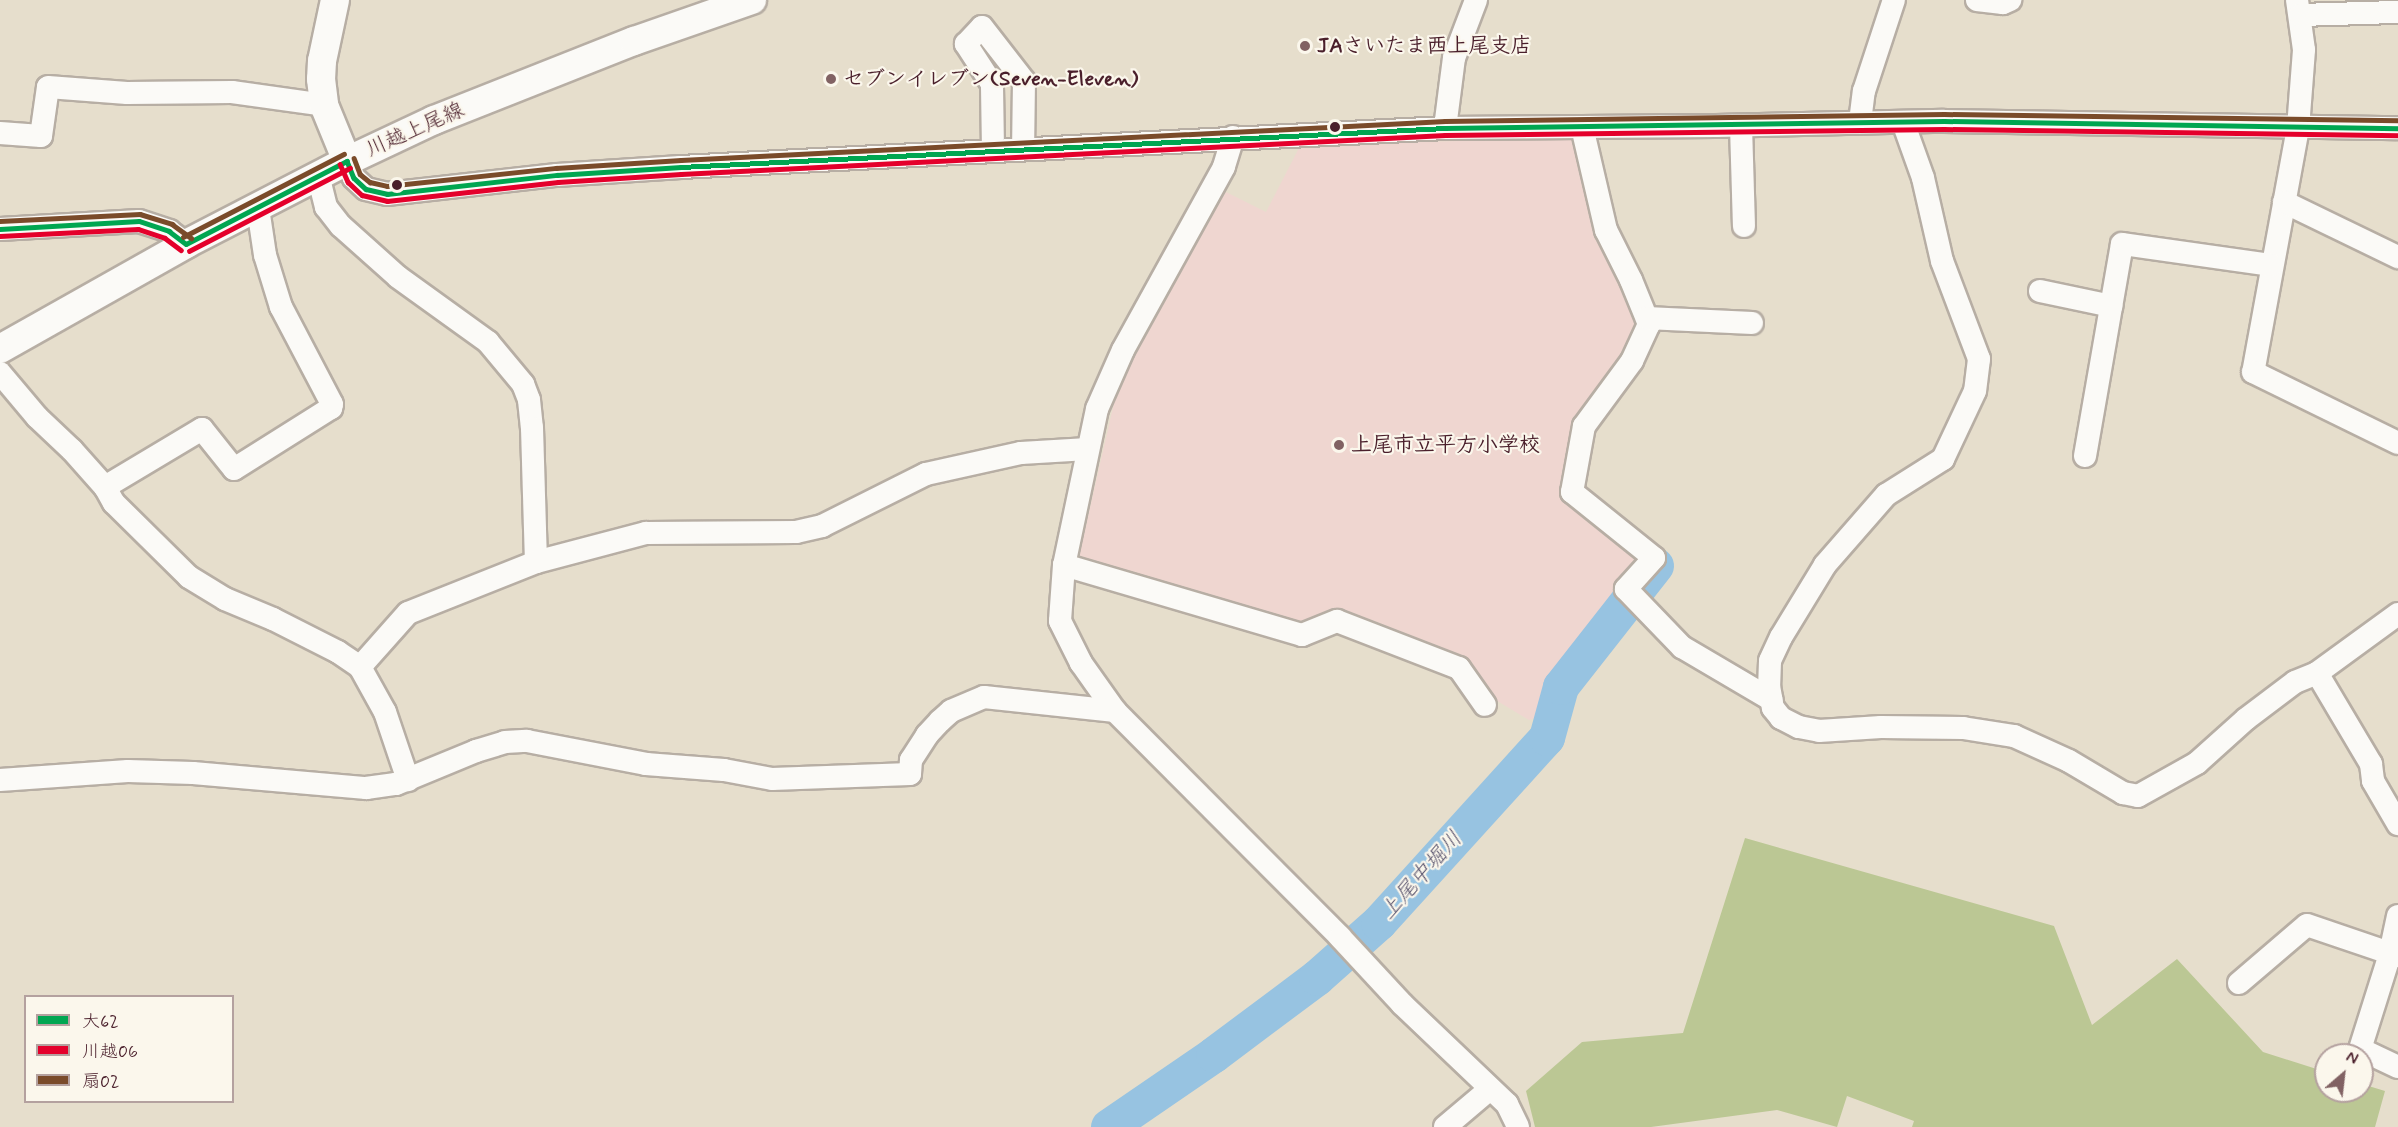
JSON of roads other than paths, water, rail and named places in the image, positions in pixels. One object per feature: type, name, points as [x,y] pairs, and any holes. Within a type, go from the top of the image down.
[{"type":"main road","points":[[335,0],[322,61],[324,105],[347,160]]},
{"type":"main road","name":"川越上尾線","points":[[0,349],[186,244],[347,160],[434,120],[531,80],[752,0]]},
{"type":"street","points":[[1445,128],[1454,58],[1476,0]]},
{"type":"street","points":[[1860,122],[1864,92],[1894,0]]},
{"type":"street","points":[[1977,0],[2003,3],[2010,0]]},
{"type":"street","points":[[2398,12],[2299,8],[2304,50],[2298,128],[2253,372],[2398,443]]},
{"type":"street","points":[[993,150],[993,84],[966,44],[982,27],[1024,81],[1023,148]]},
{"type":"street","points":[[0,133],[41,136],[48,87],[128,93],[232,92],[324,105]]},
{"type":"street","points":[[347,160],[354,178],[366,189],[387,194],[557,175],[1023,148],[1445,128],[1741,126],[1860,122],[2398,128]]},
{"type":"street","points":[[1903,122],[1923,178],[1942,261],[1979,359],[1976,391],[1943,459],[1886,495],[1825,565],[1781,637],[1770,661],[1769,686],[1773,708],[1781,718],[1799,727],[1820,731],[1881,727],[1963,728],[2014,736],[2069,761],[2123,793],[2138,796],[2197,763],[2254,712],[2295,682],[2317,673],[2398,614]]},
{"type":"street","points":[[1741,126],[1744,226]]},
{"type":"street","points":[[1582,127],[1606,230],[1631,280],[1649,324],[1632,361],[1584,426],[1572,492],[1654,558],[1626,590],[1682,647],[1772,700]]},
{"type":"street","points":[[1233,137],[1224,167],[1108,382],[1096,409],[1064,565],[1060,621],[1081,663],[1115,711],[1402,1004],[1507,1104],[1518,1127]]},
{"type":"street","points":[[318,175],[326,207],[341,226],[398,277],[488,342],[523,384],[529,400],[532,428],[536,562]]},
{"type":"street","points":[[2284,202],[2398,257]]},
{"type":"street","points":[[105,487],[202,429],[234,469],[331,408],[332,404],[281,307],[265,255],[258,208]]},
{"type":"street","points":[[0,229],[139,221],[169,231],[186,244]]},
{"type":"street","points":[[2085,456],[2122,244],[2272,265]]},
{"type":"street","points":[[2040,291],[2111,306]]},
{"type":"street","points":[[1647,318],[1752,323]]},
{"type":"street","points":[[0,374],[37,417],[72,450],[105,487],[114,503],[189,577],[225,599],[273,619],[338,652],[360,668],[385,712],[408,780]]},
{"type":"street","points":[[360,668],[408,613],[536,562],[646,533],[796,532],[822,526],[926,474],[953,466],[1021,453],[1088,449]]},
{"type":"street","points":[[1064,565],[1302,635],[1337,621],[1459,668],[1485,705]]},
{"type":"street","points":[[2317,673],[2371,764],[2373,781],[2398,824]]},
{"type":"street","points":[[0,780],[128,771],[193,772],[366,788],[396,784],[505,742],[528,741],[646,764],[724,770],[772,779],[910,774],[911,760],[927,735],[940,721],[951,711],[984,697],[1115,711]]},
{"type":"street","points":[[2398,916],[2394,955],[2360,1049],[2398,1067]]},
{"type":"street","points":[[2239,983],[2307,925],[2394,955]]},
{"type":"street","points":[[1445,1127],[1490,1089]]},
{"type":"waterway","name":"上尾中堀川","points":[[1109,1127],[1214,1055],[1317,978],[1379,923],[1547,738],[1561,687],[1656,566]]},
{"type":"place","name":"JAさいたま西上尾支店","points":[[1305,46]]},
{"type":"place","name":"セブンイレブン(Seven-Eleven)","points":[[831,79]]},
{"type":"place","name":"上尾市立平方小学校","points":[[1339,445]]}]
